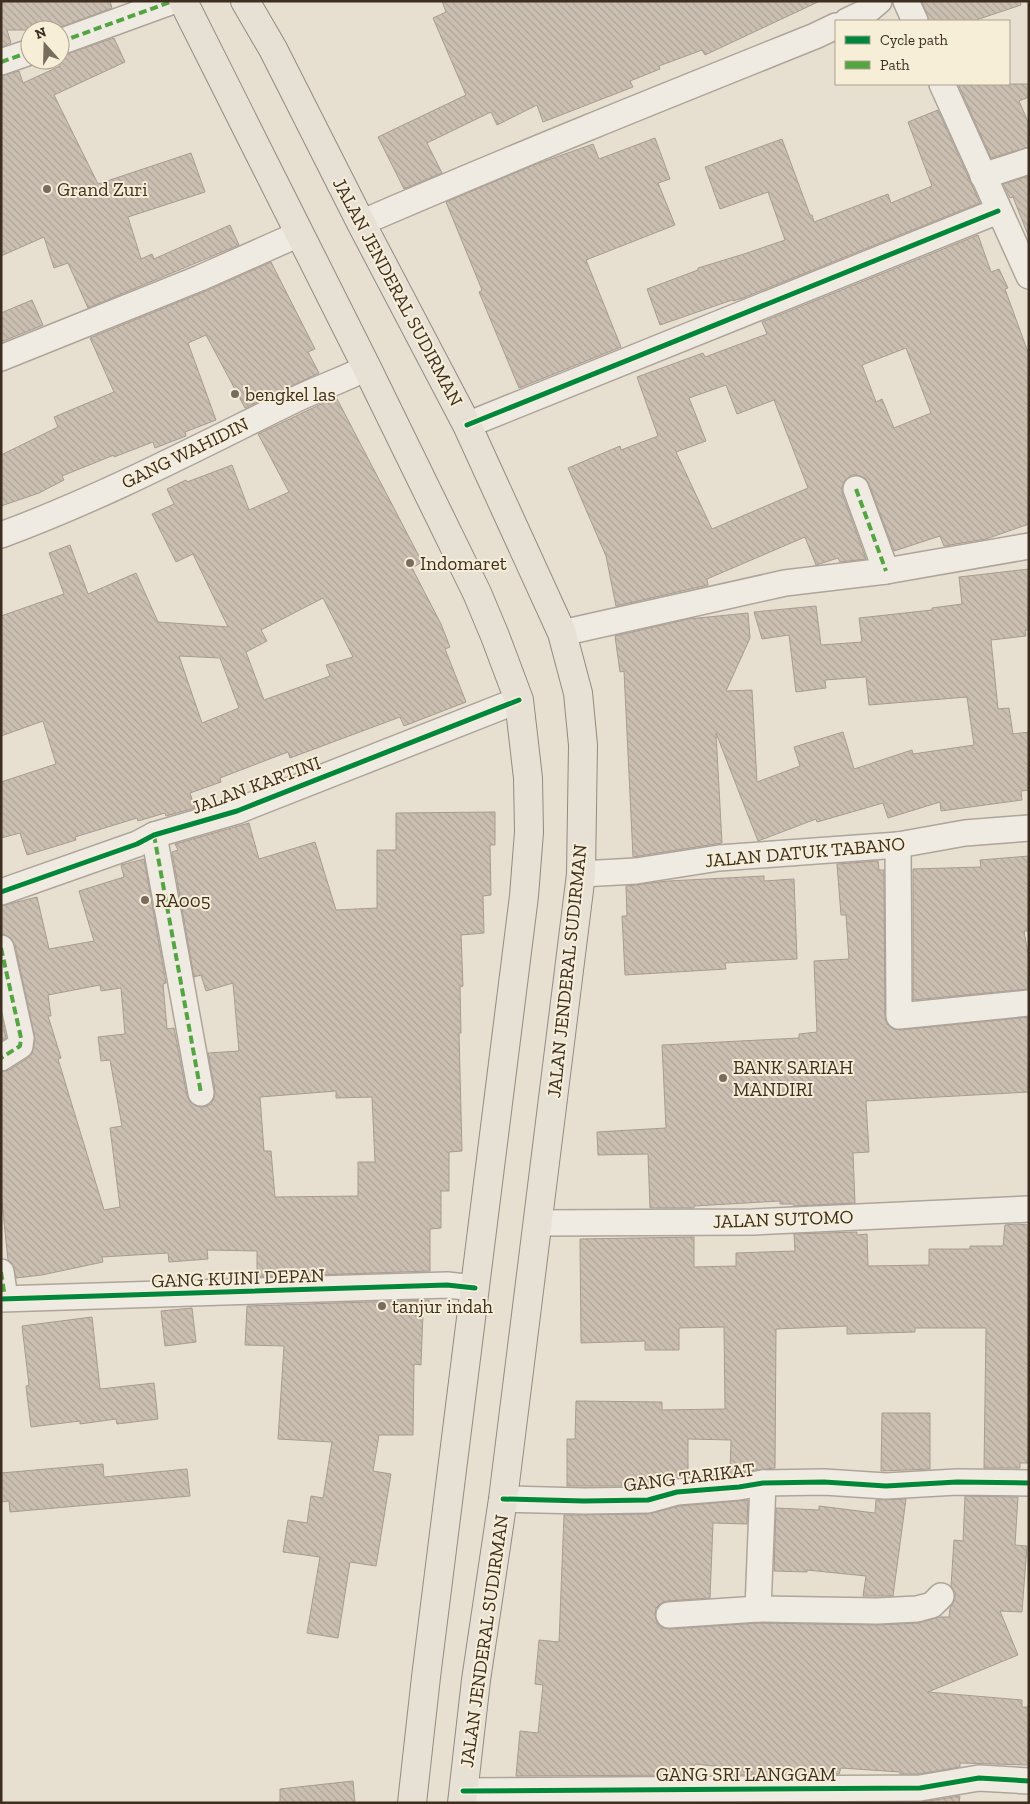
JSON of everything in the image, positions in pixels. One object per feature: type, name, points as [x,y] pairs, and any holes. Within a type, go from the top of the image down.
[{"type":"main road","points":[[183,1],[367,368],[477,593],[519,700],[528,778],[529,832],[525,887],[426,1676],[412,1803]]},
{"type":"main road","name":"JALAN JENDERAL SUDIRMAN","points":[[245,1],[273,49],[361,223],[467,425],[562,633],[578,693],[583,745],[581,874],[503,1498],[476,1680],[462,1797]]},
{"type":"street","points":[[70,38],[173,1]]},
{"type":"street","points":[[848,20],[866,12],[879,1]]},
{"type":"street","points":[[906,1],[915,20]]},
{"type":"street","points":[[361,223],[478,172],[835,26]]},
{"type":"street","points":[[1,62],[20,55]]},
{"type":"street","points":[[942,85],[1029,276]]},
{"type":"street","points":[[983,176],[1029,161]]},
{"type":"street","points":[[467,425],[998,211]]},
{"type":"street","points":[[1,358],[200,278],[299,234]]},
{"type":"street","name":"GANG WAHIDIN","points":[[1,535],[102,494],[286,404],[367,368]]},
{"type":"street","points":[[856,489],[886,571]]},
{"type":"street","points":[[562,633],[784,583],[886,571],[1029,546]]},
{"type":"street","name":"JALAN KARTINI","points":[[1,892],[137,844],[154,835],[238,811],[519,700]]},
{"type":"street","name":"JALAN DATUK TABANO","points":[[581,874],[636,871],[719,858],[898,845],[965,833],[1029,828]]},
{"type":"street","points":[[154,835],[201,1093]]},
{"type":"street","points":[[898,845],[899,1016],[1029,1003]]},
{"type":"street","points":[[1,948],[21,1038],[20,1046],[1,1058]]},
{"type":"street","name":"JALAN SUTOMO","points":[[538,1224],[753,1222],[1029,1209]]},
{"type":"street","points":[[1,1272],[3,1298]]},
{"type":"street","name":"GANG KUINI DEPAN","points":[[3,1298],[284,1292],[447,1285],[475,1288]]},
{"type":"street","name":"GANG TARIKAT","points":[[503,1498],[584,1501],[648,1500],[677,1492],[740,1487],[763,1483],[824,1482],[886,1486],[957,1482],[1029,1483]]},
{"type":"street","points":[[758,1609],[763,1483]]},
{"type":"street","points":[[669,1615],[758,1609],[877,1611],[916,1609],[932,1605],[942,1596]]},
{"type":"street","name":"GANG SRI LANGGAM","points":[[462,1797],[920,1788],[979,1778],[1029,1781]]},
{"type":"building","points":[[1,1],[110,1],[112,8],[70,24],[70,20],[20,20],[20,30],[7,30],[11,43],[1,47]]},
{"type":"building","points":[[442,1],[820,1],[705,55],[702,50],[659,66],[660,69],[630,81],[633,87],[543,122],[537,105],[497,125],[491,112],[427,143],[442,173],[404,189],[378,137],[466,95],[433,18],[446,12]]},
{"type":"building","points":[[922,1],[1020,1],[1021,5],[976,20],[929,20]]},
{"type":"building","points":[[114,38],[125,62],[54,95],[98,184],[191,153],[205,192],[128,217],[141,259],[152,254],[154,259],[230,225],[239,245],[88,308],[68,263],[54,268],[44,237],[1,256],[1,76],[19,71],[23,83],[51,70],[70,70],[70,53]]},
{"type":"building","points":[[1029,84],[1029,97],[1019,101],[1029,124],[1029,147],[991,158],[958,85]]},
{"type":"building","points":[[938,110],[980,203],[743,298],[732,300],[660,325],[647,289],[698,270],[698,268],[785,240],[768,192],[720,209],[705,167],[782,139],[814,222],[888,194],[891,203],[932,186],[908,122]]},
{"type":"building","points":[[655,138],[670,179],[658,183],[675,225],[586,260],[621,347],[519,388],[479,292],[482,290],[446,202],[534,165],[593,144],[599,159]]},
{"type":"building","points":[[1029,176],[1028,235],[1013,197],[1010,198],[1003,184]]},
{"type":"building","points":[[978,235],[991,272],[999,269],[1008,288],[1005,289],[1029,355],[1029,524],[986,539],[944,546],[940,536],[894,551],[869,484],[865,478],[852,475],[845,480],[842,493],[866,559],[840,562],[838,558],[816,565],[805,537],[707,579],[708,585],[616,606],[606,556],[568,468],[620,446],[621,450],[658,436],[637,377],[703,353],[705,357],[767,334],[762,322]],"holes":[[[906,348],[931,413],[894,428],[882,399],[876,402],[862,365]],[[726,385],[737,414],[774,400],[808,488],[712,529],[676,452],[706,441],[689,398]]]},
{"type":"building","points":[[271,262],[315,349],[308,352],[319,373],[245,408],[206,335],[188,343],[216,420],[185,432],[186,436],[155,448],[153,442],[114,457],[114,455],[62,476],[64,480],[39,493],[1,506],[1,455],[58,427],[54,417],[114,392],[90,338],[206,291]]},
{"type":"building","points":[[32,300],[43,325],[1,342],[1,313]]},
{"type":"building","points":[[336,397],[422,562],[412,568],[441,624],[450,647],[445,649],[466,702],[404,726],[400,717],[290,758],[288,752],[220,778],[221,782],[190,793],[195,808],[166,816],[165,813],[138,821],[137,818],[75,837],[76,840],[27,855],[20,833],[1,838],[1,782],[56,764],[43,721],[1,736],[1,616],[64,594],[49,553],[70,545],[88,594],[136,573],[158,622],[228,627],[193,554],[176,562],[152,514],[174,504],[167,489],[186,480],[187,482],[232,465],[249,510],[289,492],[258,434]],"holes":[[[323,598],[353,657],[326,665],[330,676],[264,700],[246,652],[267,641],[261,630]],[[179,656],[220,658],[239,708],[202,723]]]},
{"type":"building","points":[[1029,569],[1029,630],[1025,630],[1026,636],[991,640],[998,709],[1009,708],[1013,734],[1029,732],[1029,790],[1021,791],[1022,800],[941,811],[940,802],[888,818],[883,803],[817,822],[816,819],[758,841],[716,733],[722,843],[633,857],[624,671],[620,672],[615,636],[688,619],[748,613],[750,638],[726,691],[752,690],[757,782],[800,766],[794,747],[843,732],[854,769],[912,750],[913,754],[974,745],[967,697],[869,705],[866,677],[825,680],[826,688],[796,692],[789,635],[762,639],[754,612],[816,606],[821,645],[862,642],[859,618],[932,610],[932,608],[962,604],[959,577]]},
{"type":"building","points":[[495,812],[495,845],[490,845],[491,895],[483,896],[484,933],[461,935],[463,986],[460,987],[461,1033],[459,1033],[462,1151],[449,1152],[449,1191],[441,1191],[441,1228],[430,1229],[430,1271],[257,1277],[257,1251],[207,1250],[208,1259],[169,1262],[168,1253],[102,1257],[103,1262],[42,1275],[16,1278],[12,1263],[8,1260],[1,1193],[1,1072],[9,1070],[28,1058],[32,1053],[35,1039],[15,945],[11,938],[1,934],[1,906],[37,897],[49,949],[94,941],[79,891],[124,877],[121,865],[144,859],[166,983],[163,984],[167,1029],[174,1028],[187,1096],[190,1102],[196,1106],[204,1107],[211,1104],[215,1091],[208,1053],[239,1051],[233,983],[206,991],[201,975],[194,977],[172,852],[178,850],[175,844],[249,823],[259,859],[315,842],[336,910],[377,908],[377,850],[396,850],[396,813]],"holes":[[[100,985],[101,991],[121,988],[125,1034],[98,1037],[101,1061],[110,1060],[122,1126],[110,1128],[120,1207],[104,1210],[58,1059],[61,1058],[48,1016],[51,1016],[48,995]],[[336,1091],[336,1098],[372,1097],[375,1162],[358,1162],[358,1196],[275,1197],[271,1151],[264,1151],[260,1097]]]},
{"type":"building","points":[[1029,856],[1029,931],[1024,931],[1029,960],[1029,989],[913,1000],[913,869],[981,867],[980,860]]},
{"type":"building","points":[[878,861],[879,870],[884,870],[885,1016],[887,1024],[893,1029],[900,1030],[1029,1017],[1029,1092],[866,1101],[869,1152],[853,1153],[855,1203],[794,1206],[793,1204],[780,1204],[780,1201],[694,1206],[694,1208],[650,1208],[648,1154],[598,1155],[597,1132],[666,1128],[662,1045],[799,1038],[799,1034],[817,1032],[814,961],[849,959],[846,915],[841,915],[837,864]]},
{"type":"building","points":[[764,876],[764,881],[794,879],[797,959],[725,963],[726,969],[625,975],[622,916],[627,916],[626,886],[668,881]]},
{"type":"building","points":[[1,1015],[6,1038],[1,1041]]},
{"type":"building","points":[[1005,1225],[1029,1225],[1029,1463],[1020,1463],[1020,1468],[984,1468],[986,1328],[915,1328],[915,1332],[847,1334],[847,1326],[776,1329],[775,1468],[730,1473],[731,1440],[688,1439],[688,1477],[673,1478],[646,1486],[567,1486],[567,1439],[575,1439],[576,1401],[662,1402],[662,1410],[725,1409],[724,1327],[679,1328],[679,1350],[645,1350],[645,1341],[581,1343],[580,1239],[694,1237],[694,1267],[736,1266],[736,1253],[795,1251],[794,1234],[857,1232],[857,1235],[867,1234],[868,1266],[929,1265],[929,1249],[970,1249],[970,1246],[1003,1246]]},
{"type":"building","points":[[429,1300],[430,1313],[423,1313],[421,1365],[414,1364],[413,1435],[379,1435],[373,1471],[391,1474],[376,1566],[350,1562],[338,1638],[307,1633],[320,1557],[283,1552],[288,1520],[307,1523],[311,1496],[323,1498],[332,1442],[278,1439],[284,1346],[245,1345],[247,1306]]},
{"type":"building","points":[[192,1308],[196,1342],[165,1346],[161,1311]]},
{"type":"building","points":[[92,1317],[100,1389],[154,1383],[158,1419],[117,1424],[116,1419],[80,1424],[80,1421],[31,1427],[26,1386],[29,1385],[22,1326]]},
{"type":"building","points":[[882,1413],[930,1413],[930,1469],[881,1471]]},
{"type":"building","points":[[103,1464],[104,1477],[187,1469],[190,1496],[10,1512],[9,1501],[1,1502],[1,1473]]},
{"type":"building","points":[[965,1496],[1018,1497],[1015,1545],[1027,1546],[1022,1612],[1000,1611],[1018,1655],[928,1692],[1022,1700],[1022,1707],[1029,1707],[1029,1765],[960,1763],[960,1767],[919,1774],[841,1768],[839,1774],[732,1775],[733,1768],[695,1764],[692,1775],[516,1776],[520,1731],[538,1733],[543,1685],[535,1684],[539,1640],[559,1642],[564,1515],[648,1514],[680,1506],[748,1500],[747,1524],[713,1523],[710,1598],[661,1603],[656,1608],[657,1623],[663,1628],[670,1629],[758,1623],[878,1625],[918,1623],[939,1617],[949,1617],[950,1608],[955,1599],[955,1592],[951,1586],[954,1540],[963,1541]]},
{"type":"building","points":[[906,1499],[893,1596],[863,1596],[866,1576],[807,1570],[807,1572],[774,1571],[776,1508],[819,1510],[819,1506],[875,1513],[876,1500]]},
{"type":"building","points":[[353,1781],[355,1803],[280,1803],[280,1789]]},
{"type":"building","points":[[960,1796],[959,1803],[900,1803],[922,1802]]},
{"type":"marked path","points":[[70,38],[173,1]]},
{"type":"marked path","points":[[1,62],[20,55]]},
{"type":"marked path","points":[[856,489],[886,571]]},
{"type":"marked path","points":[[154,835],[201,1093]]},
{"type":"marked path","points":[[1,948],[21,1038],[20,1046],[1,1058]]},
{"type":"marked path","points":[[1,1272],[5,1298]]},
{"type":"cycle path","points":[[467,425],[998,211]]},
{"type":"cycle path","points":[[1,892],[137,844],[154,835],[237,811],[519,700]]},
{"type":"cycle path","points":[[1,1299],[447,1285],[475,1288]]},
{"type":"cycle path","points":[[503,1499],[648,1500],[677,1492],[763,1483],[824,1482],[886,1486],[957,1482],[1029,1483]]},
{"type":"cycle path","points":[[463,1791],[920,1788],[979,1778],[1029,1781]]},
{"type":"place","name":"Grand Zuri","points":[[47,189]]},
{"type":"place","name":"bengkel las","points":[[235,394]]},
{"type":"place","name":"Indomaret","points":[[410,563]]},
{"type":"place","name":"RA005","points":[[145,900]]},
{"type":"place","name":"BANK SARIAH MANDIRI","points":[[723,1078]]},
{"type":"place","name":"tanjur indah","points":[[382,1306]]}]
